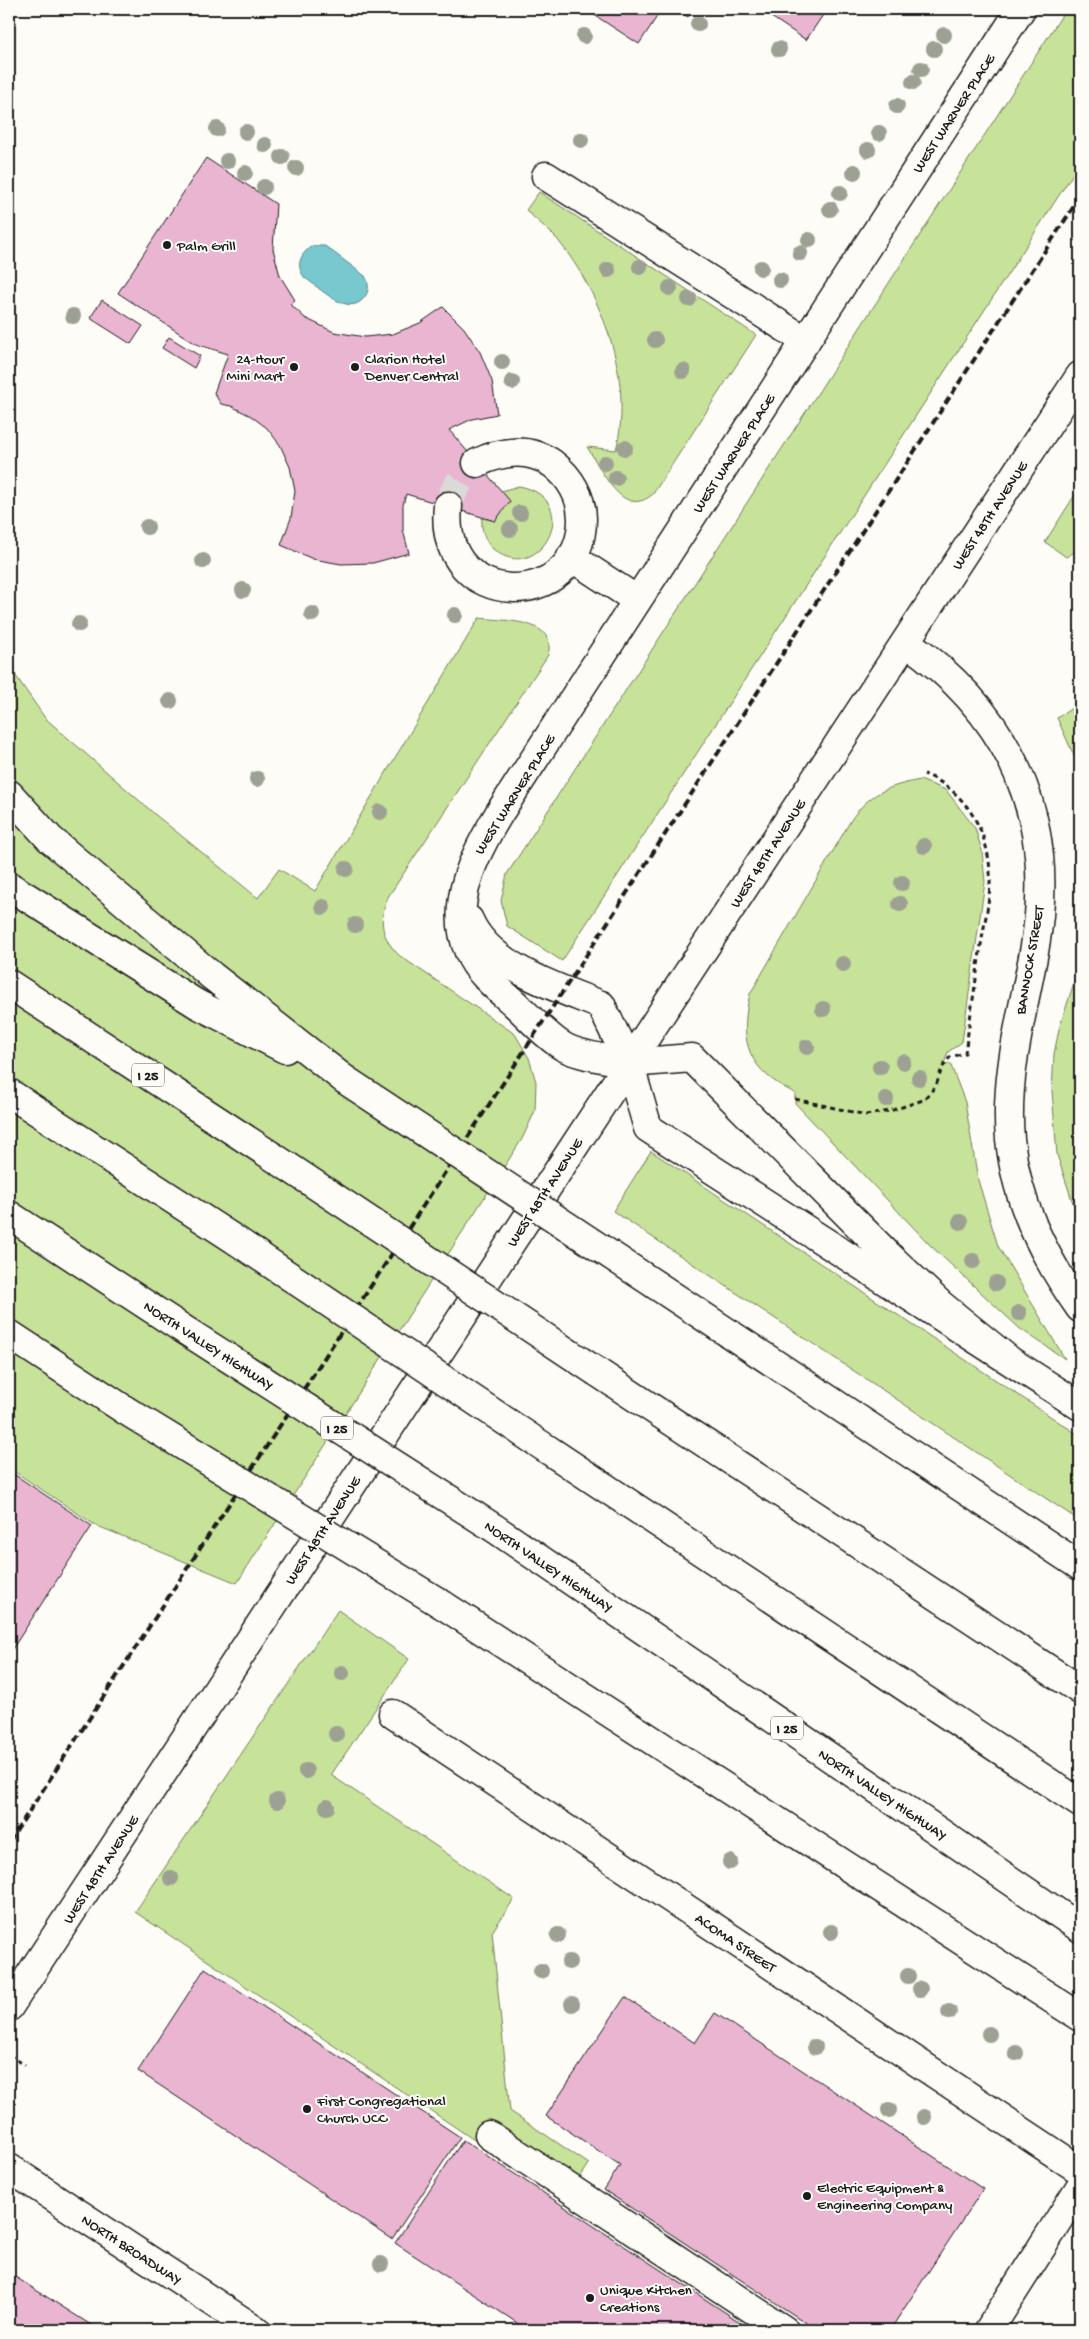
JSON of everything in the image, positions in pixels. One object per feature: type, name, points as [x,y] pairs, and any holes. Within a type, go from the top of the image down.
[{"type":"main road","name":"WEST WARNER PLACE","points":[[1009,1360],[942,1305],[888,1255],[692,1058],[628,1063],[565,1048],[485,976],[469,953],[463,932],[462,905],[470,869],[480,846],[637,600],[1021,9]]},
{"type":"main road","points":[[546,176],[806,341]]},
{"type":"main road","name":"WEST 48TH AVENUE","points":[[9,2007],[1080,376]]},
{"type":"main road","points":[[448,506],[446,523],[455,555],[475,576],[493,585],[513,589],[541,583],[558,572],[571,557],[580,535],[582,511],[574,488],[560,470],[536,456],[521,453],[491,456],[477,464]]},
{"type":"main road","points":[[571,557],[637,600]]},
{"type":"main road","name":"BANNOCK STREET","points":[[906,642],[951,677],[979,707],[1002,742],[1021,779],[1033,818],[1040,860],[1040,901],[1035,945],[1015,1041],[1010,1091],[1010,1138],[1015,1173],[1039,1241],[1058,1276],[1080,1308]]},
{"type":"main road","points":[[9,794],[50,839],[212,976],[344,1079],[1080,1566]]},
{"type":"main road","points":[[9,886],[197,1004],[344,1079]]},
{"type":"main road","points":[[462,905],[473,931],[484,945],[501,958],[526,973],[600,1005],[628,1063],[648,1128],[1080,1406]]},
{"type":"main road","name":"I 25","points":[[9,984],[1080,1690]]},
{"type":"main road","points":[[9,1093],[237,1242],[1080,1803]]},
{"type":"main road","name":"NORTH VALLEY HIGHWAY","points":[[9,1215],[494,1528],[1080,1928]]},
{"type":"main road","points":[[9,1334],[124,1410],[443,1605],[1080,2017]]},
{"type":"main road","name":"ACOMA STREET","points":[[393,1714],[1080,2170]]},
{"type":"main road","points":[[489,2135],[784,2330]]},
{"type":"main road","name":"NORTH BROADWAY","points":[[9,2168],[256,2330]]},
{"type":"main road","points":[[989,2330],[1080,2187]]},
{"type":"path","points":[[795,1099],[866,1115],[890,1111],[923,1100],[936,1086],[942,1068],[950,1056],[964,1053],[990,883],[987,850],[980,826],[968,807],[950,786],[924,774]]},
{"type":"path","points":[[9,2055],[25,2065]]},
{"type":"green space","points":[[1066,9],[1080,9],[1080,163],[562,961],[507,926],[501,901],[507,874]]},
{"type":"green space","points":[[539,192],[756,335],[653,494],[642,501],[632,501],[622,497],[606,478],[587,447],[616,450],[620,423],[621,395],[617,366],[610,338],[588,285],[557,239],[526,210]]},
{"type":"green space","points":[[519,486],[539,494],[550,507],[553,522],[549,537],[539,550],[526,557],[510,558],[493,549],[487,542],[483,531],[482,518],[495,521],[509,501],[501,491]]},
{"type":"green space","points":[[1080,487],[1080,549],[1066,557],[1045,542]]},
{"type":"green space","points":[[479,618],[514,621],[537,628],[545,634],[549,643],[548,655],[388,897],[382,921],[385,936],[400,956],[515,1034],[529,1058],[536,1082],[535,1111],[522,1139],[237,1583],[95,1525],[9,1468],[9,666],[45,718],[157,816],[258,898],[279,869],[315,891]]},
{"type":"green space","points":[[1080,704],[1080,769],[1057,718]]},
{"type":"green space","points":[[920,780],[946,790],[975,828],[982,851],[985,882],[962,1042],[948,1052],[943,1067],[950,1063],[965,1102],[978,1180],[998,1246],[1065,1359],[1019,1328],[931,1246],[795,1103],[795,1093],[779,1084],[757,1065],[747,1041],[747,1011],[750,994],[851,820],[865,803],[881,792]]},
{"type":"green space","points":[[1080,964],[1080,1224],[1057,1155],[1052,1091],[1054,1054],[1059,1029]]},
{"type":"green space","points":[[651,1151],[1080,1436],[1080,1521],[613,1211]]},
{"type":"green space","points":[[338,1610],[409,1659],[331,1775],[514,1899],[492,1932],[510,2111],[589,2164],[565,2201],[135,1912]]},
{"type":"water","points":[[312,246],[325,246],[365,276],[368,287],[364,298],[350,305],[342,303],[326,294],[305,278],[300,269],[300,260],[304,253]]},
{"type":"building","points":[[585,9],[662,9],[639,44]]},
{"type":"building","points":[[675,9],[693,9],[688,17]]},
{"type":"building","points":[[759,9],[827,9],[806,40]]},
{"type":"building","name":"Clarion Hotel Denver Central","points":[[206,158],[276,204],[273,249],[280,276],[295,300],[290,304],[305,318],[334,332],[365,337],[393,334],[420,323],[443,307],[464,328],[480,352],[492,381],[497,414],[472,419],[449,430],[510,501],[495,521],[406,494],[403,505],[403,530],[409,553],[373,563],[341,564],[313,559],[281,545],[291,518],[295,491],[290,467],[280,445],[267,428],[251,416],[231,406],[221,404],[214,393],[228,354],[196,344],[118,293]]},
{"type":"building","points":[[102,300],[143,326],[131,344],[90,318]]},
{"type":"building","points":[[169,337],[200,356],[194,368],[162,348]]},
{"type":"building","points":[[9,1471],[92,1526],[9,1654]]},
{"type":"building","points":[[205,1968],[460,2137],[392,2239],[138,2071]]},
{"type":"building","points":[[625,1997],[695,2043],[715,2013],[983,2189],[890,2330],[817,2330],[604,2190],[620,2165],[546,2116]]},
{"type":"building","points":[[463,2140],[752,2330],[528,2330],[395,2243]]},
{"type":"building","points":[[9,2273],[99,2330],[9,2330]]},
{"type":"tunnel","points":[[448,506],[459,483],[477,463]]},
{"type":"railway","points":[[9,1842],[1080,197]]},
{"type":"place","name":"Palm Grill","points":[[167,245]]},
{"type":"place","name":"24-Hour Mini Mart","points":[[294,367]]},
{"type":"place","name":"Clarion Hotel Denver Central","points":[[355,367]]},
{"type":"place","name":"First Congregational Church UCC","points":[[307,2109]]},
{"type":"place","name":"Electric Equipment & Engineering Company","points":[[807,2196]]},
{"type":"place","name":"Unique Kitchen Creations","points":[[590,2298]]}]
